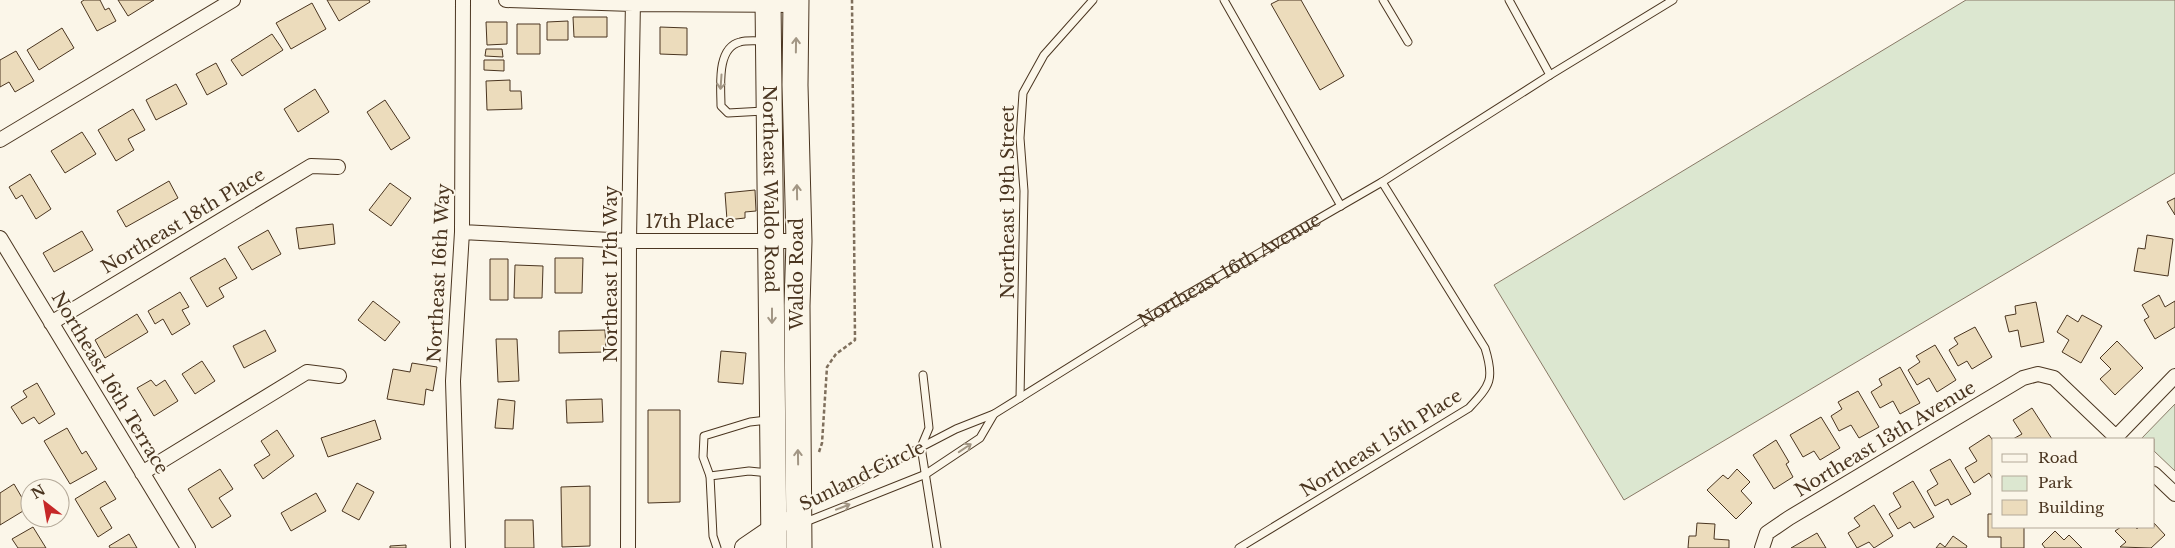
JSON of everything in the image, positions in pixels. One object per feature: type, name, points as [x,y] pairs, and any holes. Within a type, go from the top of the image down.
[{"type":"highway","name":"Northeast Waldo Road","points":[[768,2],[773,420]]},
{"type":"highway","name":"Waldo Road","points":[[796,2],[798,526]]},
{"type":"highway","points":[[773,420],[773,539]]},
{"type":"street","points":[[0,140],[233,0]]},
{"type":"street","name":"Northeast 16th Way","points":[[458,548],[453,382],[462,232],[462,0]]},
{"type":"street","points":[[506,0],[796,2]]},
{"type":"street","name":"Northeast 17th Way","points":[[628,548],[629,241],[633,2]]},
{"type":"street","name":"Northeast 18th Place","points":[[51,323],[311,166],[338,167]]},
{"type":"street","name":"17th Place","points":[[462,232],[629,241],[798,241]]},
{"type":"street","name":"Northeast 16th Terrace","points":[[0,238],[188,548]]},
{"type":"street","points":[[142,473],[307,372],[339,376]]},
{"type":"street","name":"Northeast 13th Avenue","points":[[1762,548],[1767,533],[1789,518],[2024,378],[2038,374],[2054,378],[2117,438]]},
{"type":"street","points":[[2117,438],[2175,376]]},
{"type":"street","points":[[2155,475],[2175,494]]},
{"type":"street","name":"Sunland Circle","points":[[773,539],[798,526]]},
{"type":"street","points":[[745,548],[773,539]]},
{"type":"lane","name":"Northeast 19th Street","points":[[1020,398],[1024,191],[1020,138],[1023,93],[1044,54],[1093,0]]},
{"type":"lane","points":[[1224,0],[1341,206]]},
{"type":"lane","points":[[1383,0],[1408,42]]},
{"type":"lane","points":[[1509,0],[1550,75]]},
{"type":"lane","name":"Northeast 16th Avenue","points":[[926,474],[980,438],[994,414],[1159,311],[1382,182],[1550,75],[1673,0]]},
{"type":"lane","points":[[769,40],[740,42],[729,48],[723,60],[721,106],[728,113],[770,111]]},
{"type":"lane","name":"Northeast 15th Place","points":[[1239,548],[1468,408],[1485,390],[1492,369],[1485,348],[1382,182]]},
{"type":"lane","points":[[923,375],[929,428],[921,447],[938,548]]},
{"type":"lane","name":"Sunland Circle","points":[[798,526],[852,485],[921,447],[994,414]]},
{"type":"lane","points":[[717,548],[713,536],[710,476],[703,457],[704,436],[750,422],[773,420]]},
{"type":"lane","points":[[710,476],[750,471],[774,473]]},
{"type":"lane","name":"Sunland Circle","points":[[798,526],[926,474]]},
{"type":"path","points":[[817,461],[822,442],[827,367],[836,354],[856,340],[852,0]]},
{"type":"green space","points":[[1966,0],[2175,0],[2175,173],[1624,500],[1494,285]]},
{"type":"green space","points":[[2175,404],[2175,471],[2155,452],[2155,438],[2142,438]]},
{"type":"building","points":[[84,0],[100,0],[105,10],[109,8],[116,21],[97,31],[81,2]]},
{"type":"building","points":[[118,0],[154,0],[128,16]]},
{"type":"building","points":[[327,0],[369,0],[370,2],[339,21]]},
{"type":"building","points":[[1279,0],[1301,0],[1344,76],[1320,90],[1271,4]]},
{"type":"building","points":[[312,3],[326,29],[291,49],[276,23]]},
{"type":"building","points":[[573,17],[607,17],[607,37],[574,37]]},
{"type":"building","points":[[568,21],[568,40],[547,40],[547,22]]},
{"type":"building","points":[[486,22],[507,22],[507,44],[487,45]]},
{"type":"building","points":[[517,24],[540,24],[540,54],[517,54]]},
{"type":"building","points":[[660,27],[687,28],[687,55],[660,54]]},
{"type":"building","points":[[62,28],[74,48],[39,70],[27,50]]},
{"type":"building","points":[[272,34],[283,50],[242,76],[231,60]]},
{"type":"building","points":[[486,49],[502,49],[503,57],[485,56]]},
{"type":"building","points":[[16,51],[34,81],[15,92],[9,82],[0,87],[0,60]]},
{"type":"building","points":[[484,60],[504,60],[504,71],[484,70]]},
{"type":"building","points":[[216,63],[227,84],[207,95],[196,74]]},
{"type":"building","points":[[510,80],[510,91],[521,91],[522,109],[487,110],[486,81]]},
{"type":"building","points":[[176,84],[187,104],[156,120],[146,100]]},
{"type":"building","points":[[315,89],[329,112],[298,132],[284,109]]},
{"type":"building","points":[[385,100],[410,138],[391,150],[367,112]]},
{"type":"building","points":[[133,109],[145,130],[128,139],[134,150],[116,161],[98,130]]},
{"type":"building","points":[[82,132],[96,154],[65,173],[51,151]]},
{"type":"building","points":[[30,174],[51,209],[36,219],[22,195],[16,199],[9,187]]},
{"type":"building","points":[[169,181],[178,198],[126,227],[117,211]]},
{"type":"building","points":[[390,183],[411,198],[391,226],[369,210]]},
{"type":"building","points":[[755,190],[756,211],[745,212],[745,218],[727,220],[725,193]]},
{"type":"building","points":[[2175,198],[2175,215],[2167,202]]},
{"type":"building","points":[[333,224],[335,244],[299,249],[296,228]]},
{"type":"building","points":[[268,230],[281,254],[252,270],[238,247]]},
{"type":"building","points":[[82,231],[93,250],[54,272],[43,253]]},
{"type":"building","points":[[2147,235],[2173,239],[2168,276],[2134,271],[2138,248],[2145,249]]},
{"type":"building","points":[[225,258],[237,278],[219,288],[224,297],[207,307],[190,278]]},
{"type":"building","points":[[555,258],[583,258],[582,293],[555,293]]},
{"type":"building","points":[[490,259],[508,259],[508,300],[490,300]]},
{"type":"building","points":[[515,265],[543,266],[542,298],[514,298]]},
{"type":"building","points":[[180,292],[189,307],[182,310],[190,324],[172,335],[163,319],[155,324],[148,311]]},
{"type":"building","points":[[2159,295],[2165,307],[2175,301],[2175,327],[2155,339],[2144,320],[2149,317],[2142,305]]},
{"type":"building","points":[[373,301],[400,322],[385,341],[358,320]]},
{"type":"building","points":[[2036,302],[2044,342],[2021,347],[2018,330],[2009,332],[2005,316],[2016,314],[2015,306]]},
{"type":"building","points":[[137,314],[148,332],[105,358],[95,340]]},
{"type":"building","points":[[2067,315],[2078,322],[2082,315],[2102,326],[2081,363],[2062,352],[2069,340],[2057,332]]},
{"type":"building","points":[[1975,327],[1992,357],[1972,369],[1967,361],[1958,366],[1949,350],[1958,344],[1954,338]]},
{"type":"building","points":[[265,330],[276,351],[244,368],[233,346]]},
{"type":"building","points":[[605,330],[606,352],[559,353],[559,331]]},
{"type":"building","points":[[496,339],[517,339],[519,381],[498,382]]},
{"type":"building","points":[[2117,341],[2143,368],[2115,395],[2100,379],[2111,369],[2100,358]]},
{"type":"building","points":[[1935,345],[1956,380],[1937,392],[1929,378],[1917,385],[1908,370],[1920,362],[1916,356]]},
{"type":"building","points":[[721,351],[746,353],[743,384],[718,382]]},
{"type":"building","points":[[202,361],[215,381],[195,394],[182,374]]},
{"type":"building","points":[[412,363],[437,367],[433,391],[426,389],[424,405],[387,399],[393,369],[410,372]]},
{"type":"building","points":[[1900,367],[1920,403],[1900,414],[1893,401],[1880,408],[1871,392],[1882,385],[1879,379]]},
{"type":"building","points":[[151,380],[156,386],[165,380],[178,401],[154,416],[137,388]]},
{"type":"building","points":[[37,383],[55,414],[39,424],[34,417],[22,424],[11,407],[27,397],[23,391]]},
{"type":"building","points":[[1858,391],[1879,427],[1859,438],[1851,425],[1839,431],[1831,416],[1842,409],[1838,402]]},
{"type":"building","points":[[498,399],[515,401],[513,429],[495,428]]},
{"type":"building","points":[[602,399],[603,422],[567,423],[566,400]]},
{"type":"building","points":[[2032,408],[2051,438],[2015,438],[2022,434],[2013,420]]},
{"type":"building","points":[[648,410],[680,410],[680,502],[648,503]]},
{"type":"building","points":[[1821,417],[1840,448],[1820,460],[1814,451],[1803,457],[1790,435]]},
{"type":"building","points":[[375,420],[381,439],[328,457],[321,438]]},
{"type":"building","points":[[67,428],[82,454],[86,451],[97,469],[70,484],[70,478],[66,478],[44,441]]},
{"type":"building","points":[[277,430],[294,456],[263,479],[254,465],[270,455],[261,441]]},
{"type":"building","points":[[1989,435],[1992,439],[1992,478],[1989,473],[1974,483],[1965,468],[1977,461],[1969,448]]},
{"type":"building","points":[[1776,440],[1789,462],[1786,464],[1793,477],[1774,489],[1753,455]]},
{"type":"building","points":[[1950,459],[1971,494],[1951,505],[1948,499],[1935,506],[1927,491],[1938,484],[1930,470]]},
{"type":"building","points":[[220,469],[233,489],[219,498],[231,516],[212,528],[188,489]]},
{"type":"building","points":[[1737,469],[1750,482],[1741,491],[1752,503],[1736,519],[1707,490],[1723,475],[1728,479]]},
{"type":"building","points":[[105,481],[116,499],[100,508],[112,528],[98,537],[75,499]]},
{"type":"building","points":[[1913,481],[1934,517],[1914,528],[1910,522],[1898,529],[1889,514],[1901,507],[1893,493]]},
{"type":"building","points":[[357,483],[374,492],[359,520],[342,511]]},
{"type":"building","points":[[14,484],[20,494],[20,513],[0,525],[0,493]]},
{"type":"building","points":[[590,486],[590,546],[562,547],[561,487]]},
{"type":"building","points":[[316,493],[326,511],[291,531],[281,513]]},
{"type":"building","points":[[1874,505],[1893,536],[1874,548],[1869,542],[1857,548],[1848,533],[1860,526],[1854,518]]},
{"type":"building","points":[[1988,514],[1992,514],[1992,528],[2024,528],[2024,548],[2001,548],[2001,537],[1988,537]]},
{"type":"building","points":[[505,520],[533,520],[534,548],[505,548]]},
{"type":"building","points":[[1697,523],[1715,524],[1714,539],[1729,540],[1729,548],[1688,548],[1689,536],[1696,536]]},
{"type":"building","points":[[2155,524],[2165,535],[2151,548],[2120,547],[2126,542],[2115,531],[2120,528],[2155,528]]},
{"type":"building","points":[[34,528],[46,548],[18,548],[12,539]]},
{"type":"building","points":[[2055,531],[2064,540],[2069,535],[2082,548],[2045,548],[2042,544]]},
{"type":"building","points":[[1817,533],[1826,548],[1791,548]]},
{"type":"building","points":[[129,534],[137,548],[110,548],[109,546]]},
{"type":"building","points":[[1953,536],[1967,546],[1966,548],[1936,548],[1940,543],[1945,547]]},
{"type":"building","points":[[406,545],[406,548],[390,548],[390,546]]}]
